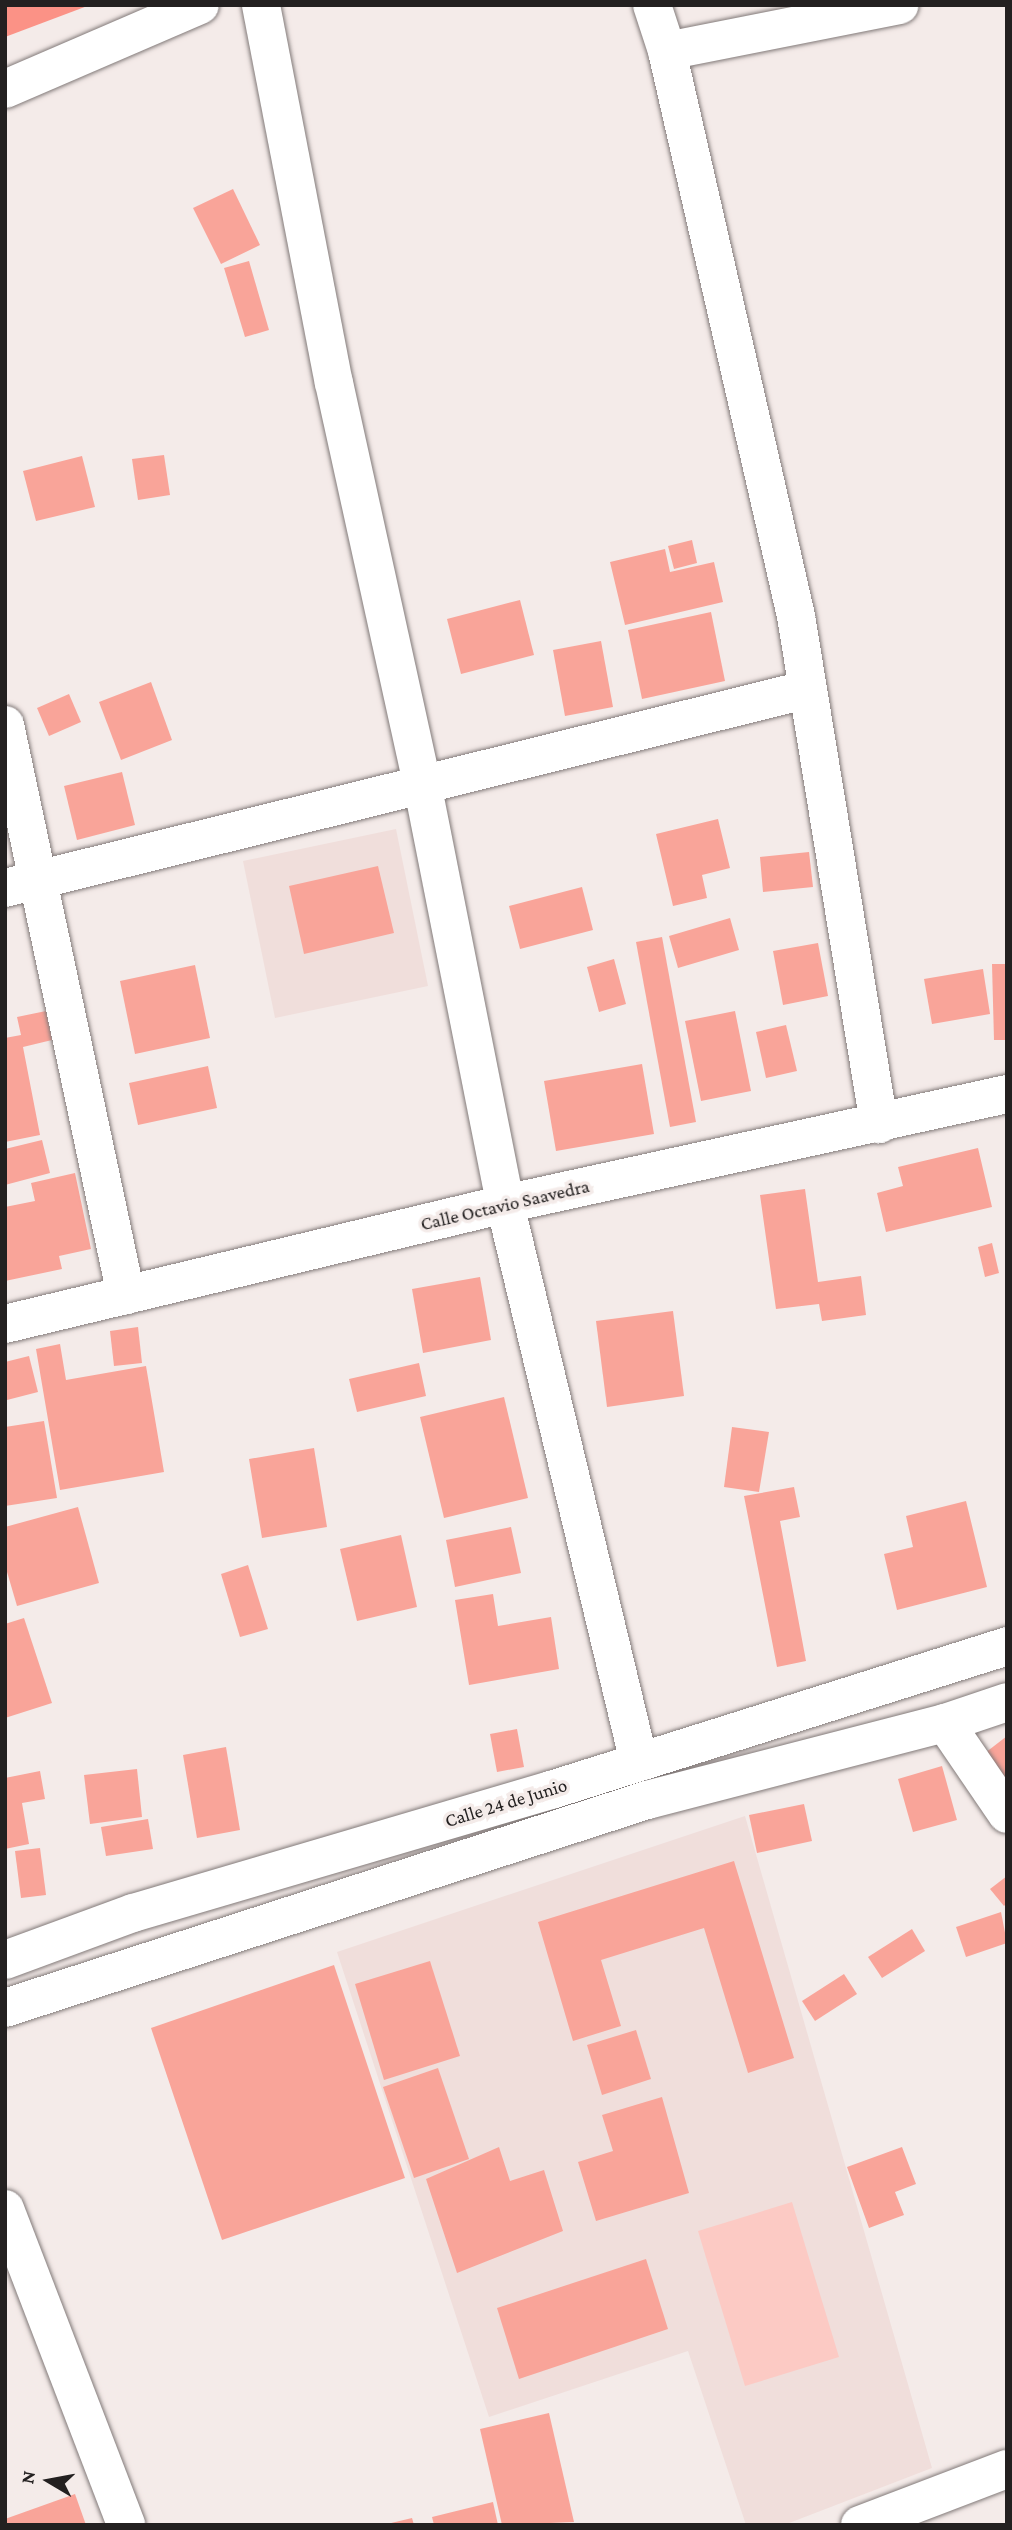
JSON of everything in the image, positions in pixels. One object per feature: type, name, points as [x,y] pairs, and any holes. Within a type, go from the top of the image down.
[{"type":"street","points":[[5,89],[201,5]]},
{"type":"street","points":[[261,5],[334,383],[422,783],[506,1204],[639,1762]]},
{"type":"street","points":[[652,5],[667,51],[796,616],[805,690],[878,1124]]},
{"type":"street","points":[[667,51],[900,5]]},
{"type":"street","points":[[22,885],[422,783],[805,690]]},
{"type":"street","points":[[5,725],[22,885],[126,1295]]},
{"type":"street","name":"Calle Octavio Saavedra","points":[[5,1324],[506,1204],[1007,1094]]},
{"type":"street","name":"Calle 24 de Junio","points":[[5,1960],[133,1913],[639,1762],[1007,1646]]},
{"type":"street","name":"Calle 24 de Junio","points":[[5,2008],[647,1800],[945,1723],[1007,1702]]},
{"type":"street","points":[[945,1723],[1007,1814]]},
{"type":"street","points":[[5,2209],[126,2525]]},
{"type":"street","points":[[860,2525],[1007,2469]]},
{"type":"shaded area","points":[[5,5],[90,5],[5,37]]},
{"type":"shaded area","points":[[396,829],[428,986],[275,1018],[243,861]]},
{"type":"shaded area","points":[[745,1816],[932,2468],[784,2525],[746,2525],[688,2351],[489,2417],[337,1952]]},
{"type":"shaded area","points":[[792,2202],[839,2357],[745,2386],[698,2231]]},
{"type":"building","points":[[233,189],[260,245],[221,264],[193,208]]},
{"type":"building","points":[[249,261],[269,330],[245,337],[224,268]]},
{"type":"building","points":[[164,455],[170,495],[138,500],[132,459]]},
{"type":"building","points":[[82,456],[95,507],[36,521],[23,471]]},
{"type":"building","points":[[692,540],[697,563],[674,569],[668,546]]},
{"type":"building","points":[[665,549],[670,572],[714,562],[723,602],[625,625],[610,562]]},
{"type":"building","points":[[520,600],[534,655],[461,674],[447,619]]},
{"type":"building","points":[[711,612],[725,681],[642,699],[628,630]]},
{"type":"building","points":[[601,641],[613,707],[565,716],[553,650]]},
{"type":"building","points":[[151,682],[172,740],[121,760],[99,702]]},
{"type":"building","points":[[69,694],[81,722],[49,736],[37,708]]},
{"type":"building","points":[[122,772],[135,825],[77,840],[64,786]]},
{"type":"building","points":[[718,819],[730,868],[702,875],[707,898],[673,906],[656,834]]},
{"type":"building","points":[[809,852],[813,887],[763,892],[760,857]]},
{"type":"building","points":[[378,866],[394,933],[304,954],[289,886]]},
{"type":"building","points":[[582,887],[593,930],[520,949],[509,906]]},
{"type":"building","points":[[730,918],[739,950],[678,968],[669,936]]},
{"type":"building","points":[[662,937],[696,1122],[670,1127],[636,942]]},
{"type":"building","points":[[818,943],[828,996],[783,1005],[773,951]]},
{"type":"building","points":[[614,959],[626,1004],[599,1012],[587,967]]},
{"type":"building","points":[[992,964],[1007,964],[1007,1040],[994,1040]]},
{"type":"building","points":[[195,965],[210,1038],[135,1054],[120,981]]},
{"type":"building","points":[[983,969],[990,1014],[932,1024],[924,979]]},
{"type":"building","points":[[46,1011],[52,1040],[23,1047],[40,1135],[5,1142],[5,1038],[21,1035],[17,1017]]},
{"type":"building","points":[[735,1011],[751,1091],[701,1101],[685,1021]]},
{"type":"building","points":[[786,1025],[797,1071],[766,1078],[756,1032]]},
{"type":"building","points":[[642,1064],[654,1134],[556,1151],[544,1081]]},
{"type":"building","points":[[208,1066],[217,1108],[138,1125],[129,1083]]},
{"type":"building","points":[[42,1140],[50,1173],[5,1185],[5,1149]]},
{"type":"building","points":[[978,1148],[992,1207],[886,1232],[877,1193],[903,1186],[898,1167]]},
{"type":"building","points":[[75,1173],[91,1249],[59,1256],[62,1269],[5,1281],[5,1207],[35,1201],[31,1183]]},
{"type":"building","points":[[805,1189],[818,1282],[861,1276],[866,1315],[822,1321],[819,1304],[776,1309],[760,1195]]},
{"type":"building","points":[[992,1243],[999,1273],[985,1277],[978,1247]]},
{"type":"building","points":[[480,1277],[491,1340],[423,1353],[412,1289]]},
{"type":"building","points":[[673,1311],[684,1396],[607,1407],[596,1321]]},
{"type":"building","points":[[138,1327],[142,1363],[114,1366],[110,1331]]},
{"type":"building","points":[[60,1344],[66,1380],[146,1366],[164,1472],[60,1490],[36,1349]]},
{"type":"building","points":[[29,1356],[38,1392],[7,1400],[5,1362]]},
{"type":"building","points":[[419,1363],[426,1396],[357,1412],[349,1379]]},
{"type":"building","points":[[504,1397],[528,1498],[444,1518],[420,1417]]},
{"type":"building","points":[[44,1421],[57,1498],[5,1506],[5,1427]]},
{"type":"building","points":[[732,1427],[769,1432],[759,1492],[724,1487]]},
{"type":"building","points":[[314,1448],[327,1527],[262,1538],[249,1459]]},
{"type":"building","points":[[794,1487],[800,1517],[780,1521],[806,1661],[777,1667],[744,1496]]},
{"type":"building","points":[[966,1501],[987,1587],[897,1610],[884,1554],[913,1547],[906,1516]]},
{"type":"building","points":[[78,1507],[99,1583],[17,1606],[5,1565],[5,1527]]},
{"type":"building","points":[[511,1527],[521,1573],[455,1587],[446,1540]]},
{"type":"building","points":[[401,1535],[417,1607],[357,1621],[340,1549]]},
{"type":"building","points":[[248,1565],[268,1629],[240,1637],[221,1574]]},
{"type":"building","points":[[493,1594],[498,1626],[551,1617],[559,1669],[469,1685],[455,1600]]},
{"type":"building","points":[[24,1618],[52,1703],[5,1718],[5,1624]]},
{"type":"building","points":[[517,1729],[524,1767],[497,1772],[490,1734]]},
{"type":"building","points":[[1007,1736],[1007,1780],[985,1753]]},
{"type":"building","points":[[226,1747],[240,1830],[197,1838],[183,1755]]},
{"type":"building","points":[[942,1766],[957,1820],[913,1832],[898,1779]]},
{"type":"building","points":[[137,1769],[142,1817],[90,1824],[84,1775]]},
{"type":"building","points":[[40,1771],[45,1799],[22,1803],[29,1844],[5,1849],[5,1778]]},
{"type":"building","points":[[804,1804],[812,1841],[757,1853],[749,1815]]},
{"type":"building","points":[[148,1819],[153,1849],[106,1856],[101,1827]]},
{"type":"building","points":[[40,1848],[46,1895],[21,1898],[15,1851]]},
{"type":"building","points":[[734,1861],[794,2058],[748,2073],[704,1928],[601,1960],[621,2026],[573,2041],[538,1922]]},
{"type":"building","points":[[1007,1876],[1007,1903],[1004,1906],[990,1889]]},
{"type":"building","points":[[1001,1912],[1007,1943],[966,1957],[956,1927]]},
{"type":"building","points":[[912,1929],[925,1951],[882,1978],[868,1957]]},
{"type":"building","points":[[430,1961],[460,2056],[384,2080],[355,1984]]},
{"type":"building","points":[[334,1965],[405,2178],[222,2240],[151,2028]]},
{"type":"building","points":[[844,1974],[857,1994],[815,2021],[802,2001]]},
{"type":"building","points":[[636,2030],[651,2079],[602,2095],[587,2045]]},
{"type":"building","points":[[438,2068],[469,2159],[414,2178],[383,2087]]},
{"type":"building","points":[[662,2097],[689,2193],[596,2221],[578,2162],[613,2151],[602,2115]]},
{"type":"building","points":[[499,2147],[510,2181],[544,2170],[563,2231],[457,2273],[426,2179]]},
{"type":"building","points":[[902,2147],[916,2184],[895,2192],[904,2215],[869,2228],[847,2167]]},
{"type":"building","points":[[646,2259],[668,2329],[519,2379],[497,2308]]},
{"type":"building","points":[[549,2413],[574,2522],[502,2525],[480,2429]]},
{"type":"building","points":[[75,2494],[86,2525],[5,2525],[5,2519]]},
{"type":"building","points":[[493,2502],[498,2525],[434,2525],[432,2517]]},
{"type":"building","points":[[412,2518],[414,2525],[387,2524]]}]
